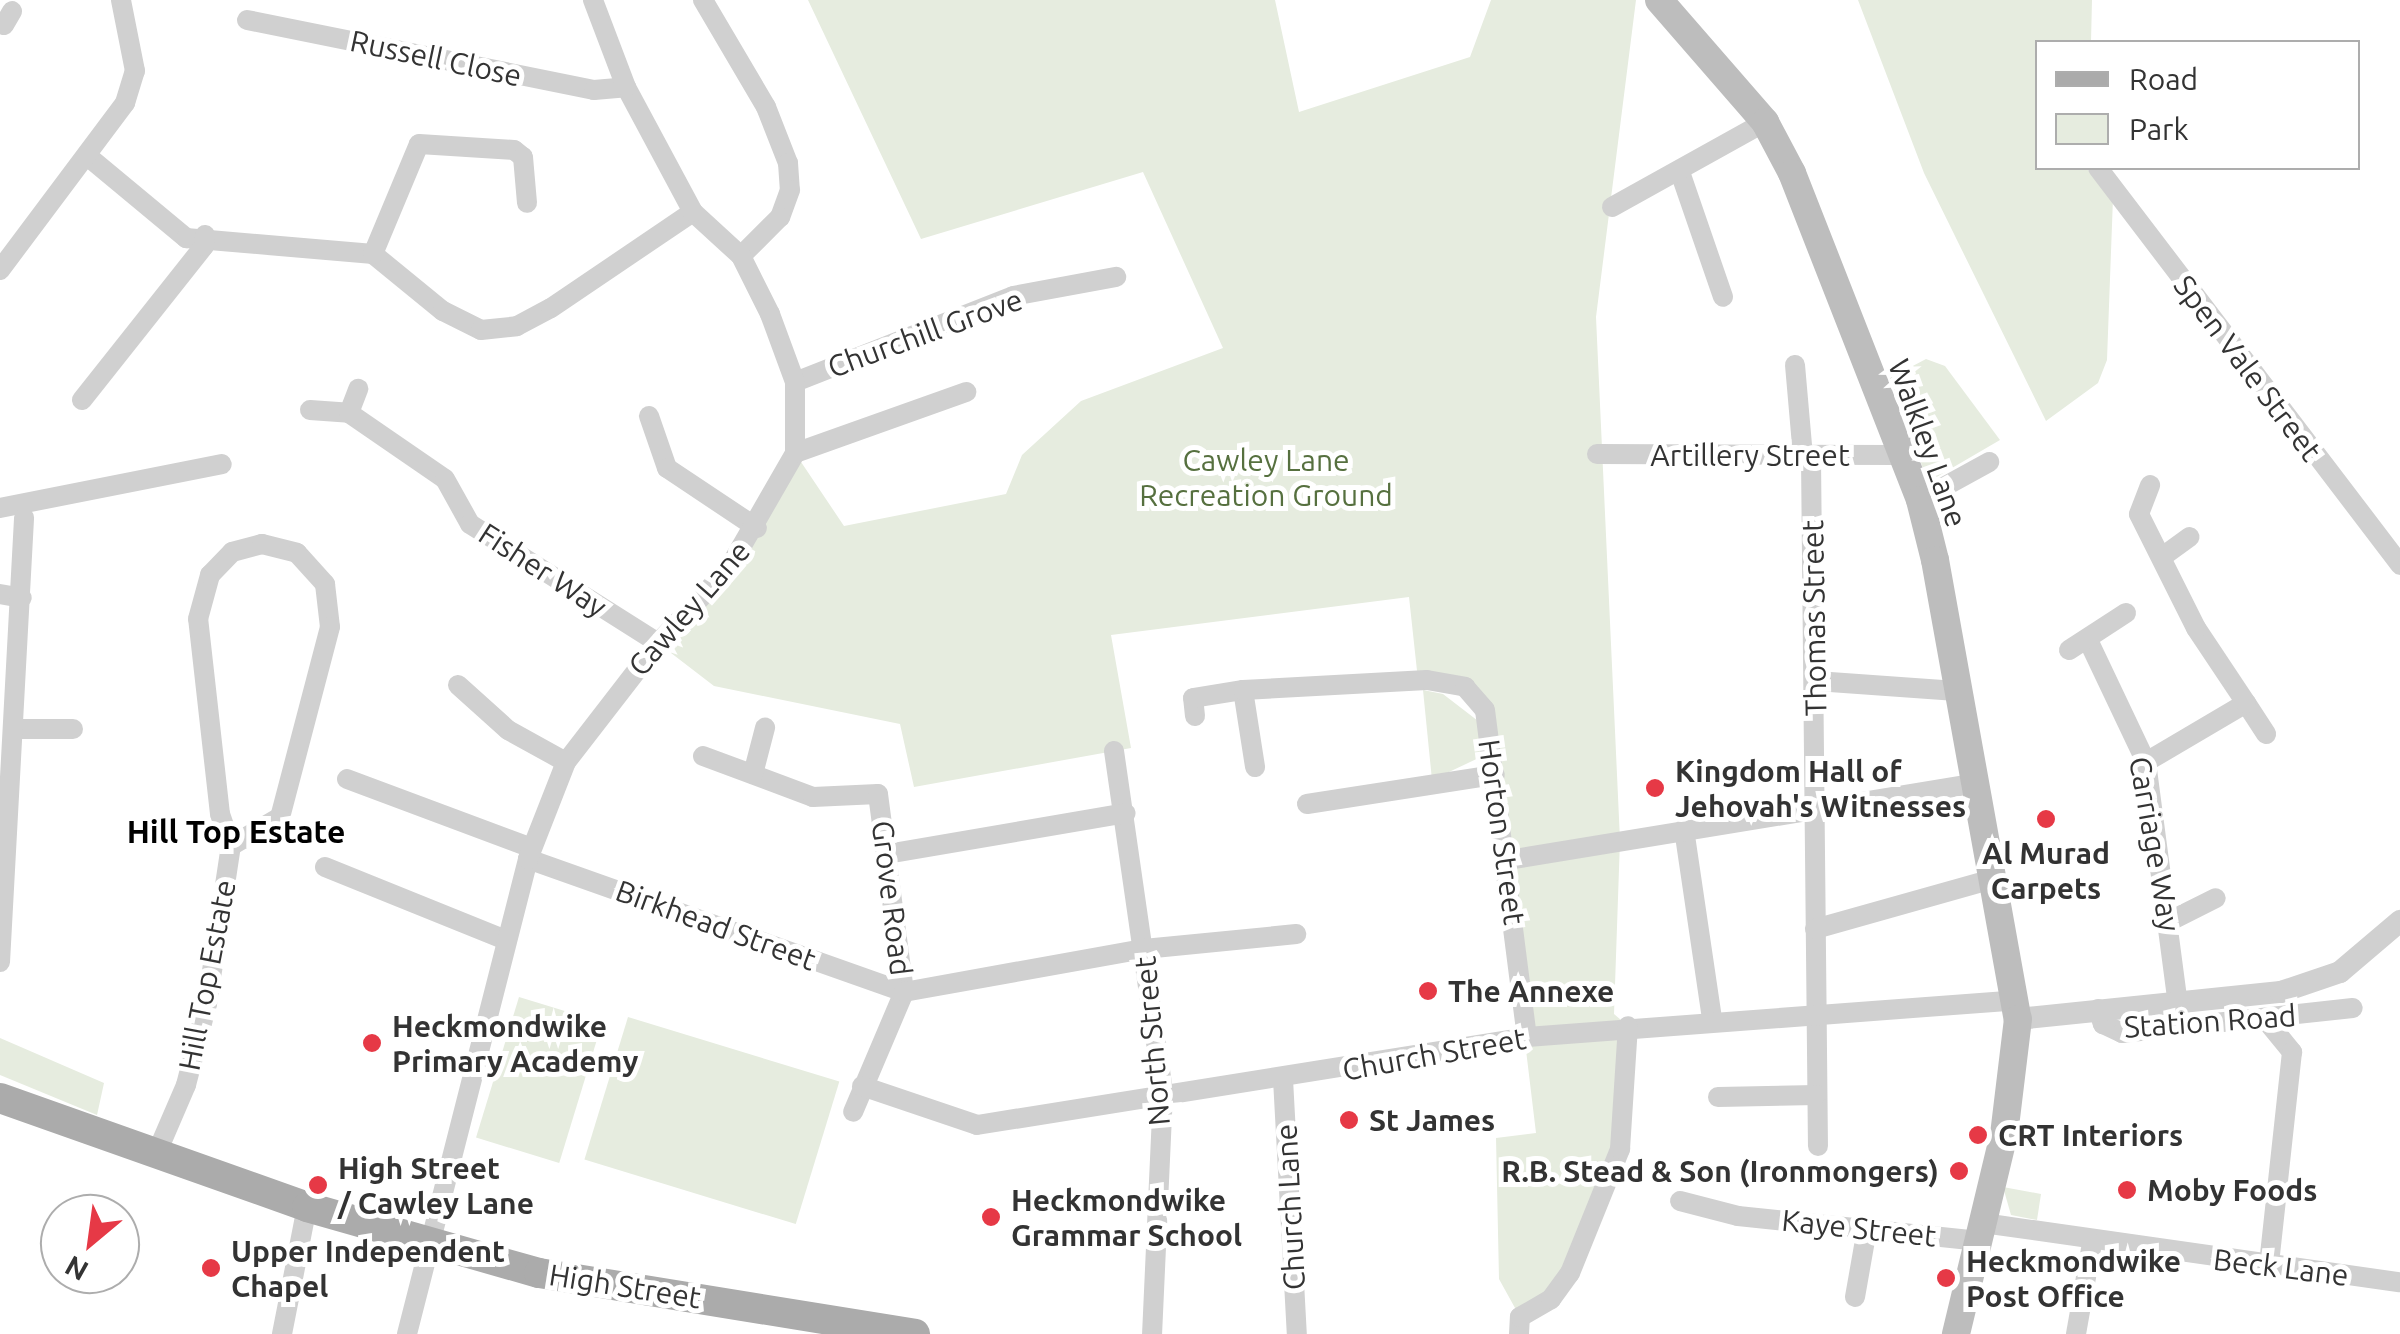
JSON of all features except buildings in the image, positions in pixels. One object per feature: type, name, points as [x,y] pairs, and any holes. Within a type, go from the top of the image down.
[{"type":"main road","name":"Walkley Lane","points":[[1660,0],[1765,122],[1920,500],[1957,691],[1970,784],[1993,878],[2016,1009],[1981,1232],[1956,1334]]},
{"type":"main road","name":"High Street","points":[[0,1098],[155,1157],[307,1207],[539,1273],[915,1334]]},
{"type":"street","points":[[0,270],[90,159],[135,71],[121,0]]},
{"type":"street","name":"Cawley Lane","points":[[406,1334],[530,853],[566,762],[658,643],[756,528],[795,453],[795,382],[741,256],[693,212],[626,88],[593,0]]},
{"type":"street","points":[[703,0],[766,107],[788,163],[790,190],[780,216],[741,256]]},
{"type":"street","name":"Russell Close","points":[[246,20],[594,90],[626,88]]},
{"type":"street","points":[[1612,207],[1765,122]]},
{"type":"street","points":[[373,254],[419,144],[514,150],[522,157],[526,204]]},
{"type":"street","points":[[90,159],[186,238],[204,235],[373,254],[455,318],[480,330],[517,326],[693,212]]},
{"type":"street","name":"Spen Vale Street","points":[[2100,170],[2400,565]]},
{"type":"street","points":[[1680,172],[1724,296]]},
{"type":"street","points":[[82,400],[204,246],[204,235]]},
{"type":"street","name":"Churchill Grove","points":[[795,382],[1013,296],[1116,278]]},
{"type":"street","name":"Thomas Street","points":[[1795,366],[1807,457],[1816,682],[1813,1019],[1818,1146]]},
{"type":"street","points":[[349,413],[358,389]]},
{"type":"street","points":[[795,453],[966,392]]},
{"type":"street","name":"Fisher Way","points":[[310,410],[349,413],[446,479],[470,524],[658,643]]},
{"type":"street","points":[[646,430],[668,468],[756,528]]},
{"type":"street","name":"Artillery Street","points":[[1597,454],[1903,455]]},
{"type":"street","points":[[1920,500],[1989,462]]},
{"type":"street","points":[[0,508],[222,464]]},
{"type":"street","points":[[2150,485],[2139,514],[2266,734]]},
{"type":"street","points":[[0,962],[24,518]]},
{"type":"street","points":[[2162,557],[2190,537]]},
{"type":"street","name":"Hill Top Estate","points":[[155,1157],[186,1085],[207,1004],[231,846],[198,619],[210,575],[232,552],[262,544],[297,553],[325,584],[330,627],[280,817],[231,846]]},
{"type":"street","points":[[0,594],[22,598]]},
{"type":"street","name":"Carriage Way","points":[[2126,613],[2078,645],[2146,762],[2178,999]]},
{"type":"street","name":"Horton Street","points":[[1195,716],[1193,698],[1243,690],[1427,680],[1465,687],[1486,710],[1533,1037]]},
{"type":"street","points":[[1816,682],[1957,691]]},
{"type":"street","points":[[458,686],[508,730],[566,762]]},
{"type":"street","points":[[1243,690],[1255,767]]},
{"type":"street","points":[[2146,762],[2246,703]]},
{"type":"street","points":[[12,722],[73,729]]},
{"type":"street","points":[[702,756],[754,774],[766,728]]},
{"type":"street","name":"North Street","points":[[1114,751],[1163,1093],[1152,1334]]},
{"type":"street","name":"Grove Road","points":[[754,774],[813,797],[878,794],[904,992],[853,1112]]},
{"type":"street","points":[[1307,804],[1495,775]]},
{"type":"street","name":"Birkhead Street","points":[[348,779],[530,853],[904,992]]},
{"type":"street","points":[[1508,860],[1970,784]]},
{"type":"street","points":[[887,854],[1126,814]]},
{"type":"street","points":[[1684,829],[1712,1019]]},
{"type":"street","points":[[325,867],[506,940]]},
{"type":"street","points":[[1815,929],[1993,878]]},
{"type":"street","points":[[2170,920],[2216,898]]},
{"type":"street","points":[[2098,1009],[2280,992],[2340,972],[2400,922]]},
{"type":"street","points":[[904,992],[1144,949],[1296,934]]},
{"type":"street","name":"Station Road","points":[[2016,1009],[2098,1009],[2103,1024],[2122,1033],[2353,1008]]},
{"type":"street","name":"Church Street","points":[[862,1086],[976,1125],[1163,1093],[1283,1079],[1533,1037],[1628,1026],[1712,1019],[1813,1019],[2016,1009]]},
{"type":"street","points":[[2265,1020],[2292,1052],[2269,1265]]},
{"type":"street","points":[[1519,1334],[1520,1316],[1552,1299],[1570,1273],[1620,1149],[1628,1026]]},
{"type":"street","name":"Church Lane","points":[[1283,1079],[1297,1334]]},
{"type":"street","points":[[1718,1097],[1816,1095]]},
{"type":"street","name":"Kaye Street","points":[[1680,1201],[1738,1216],[1867,1229],[1981,1232]]},
{"type":"street","points":[[282,1334],[307,1207]]},
{"type":"street","points":[[1855,1296],[1867,1229]]},
{"type":"street","name":"Beck Lane","points":[[1981,1232],[2092,1242],[2400,1282]]},
{"type":"street","points":[[2076,1334],[2092,1242]]},
{"type":"green space","name":"Cawley Lane Recreation Ground","points":[[808,0],[1275,0],[1299,112],[1470,57],[1491,0],[1636,0],[1596,317],[1620,840],[1614,1014],[1628,1026],[1620,1149],[1570,1273],[1520,1317],[1499,1279],[1496,1138],[1536,1133],[1485,710],[1465,687],[1418,680],[1409,597],[1111,635],[1131,748],[914,787],[900,724],[714,686],[658,643],[729,568],[795,453],[844,526],[1006,494],[1022,455],[1081,401],[1223,348],[1143,172],[921,239]]},
{"type":"green space","points":[[1858,0],[2092,0],[2091,40],[2035,40],[2035,170],[2088,170],[2113,198],[2107,360],[2098,383],[2046,421],[1924,173]]},
{"type":"green space","points":[[1926,359],[1945,366],[2000,440],[1928,482],[1890,378]]},
{"type":"green space","points":[[1423,690],[1443,694],[1482,724],[1485,755],[1432,780]]},
{"type":"green space","points":[[519,997],[602,1022],[559,1163],[476,1138]]},
{"type":"green space","points":[[628,1017],[839,1082],[796,1224],[584,1159]]},
{"type":"green space","points":[[0,1038],[104,1083],[97,1115],[0,1075]]},
{"type":"green space","points":[[2003,1187],[2041,1194],[2037,1220],[2011,1215]]},
{"type":"place","name":"Kingdom Hall of Jehovah's Witnesses","points":[[1655,788]]},
{"type":"place","name":"Al Murad Carpets","points":[[2046,819]]},
{"type":"place","name":"The Annexe","points":[[1428,991]]},
{"type":"place","name":"Heckmondwike Primary Academy","points":[[372,1043]]},
{"type":"place","name":"St James","points":[[1349,1120]]},
{"type":"place","name":"CRT Interiors","points":[[1978,1135]]},
{"type":"place","name":"R.B. Stead & Son (Ironmongers)","points":[[1959,1171]]},
{"type":"place","name":"High Street / Cawley Lane","points":[[318,1185]]},
{"type":"place","name":"Moby Foods","points":[[2127,1190]]},
{"type":"place","name":"Heckmondwike Grammar School","points":[[991,1217]]},
{"type":"place","name":"Upper Independent Chapel","points":[[211,1268]]},
{"type":"place","name":"Heckmondwike Post Office","points":[[1946,1278]]},
{"type":"district","name":"Hill Top Estate","points":[[236,831]]}]
